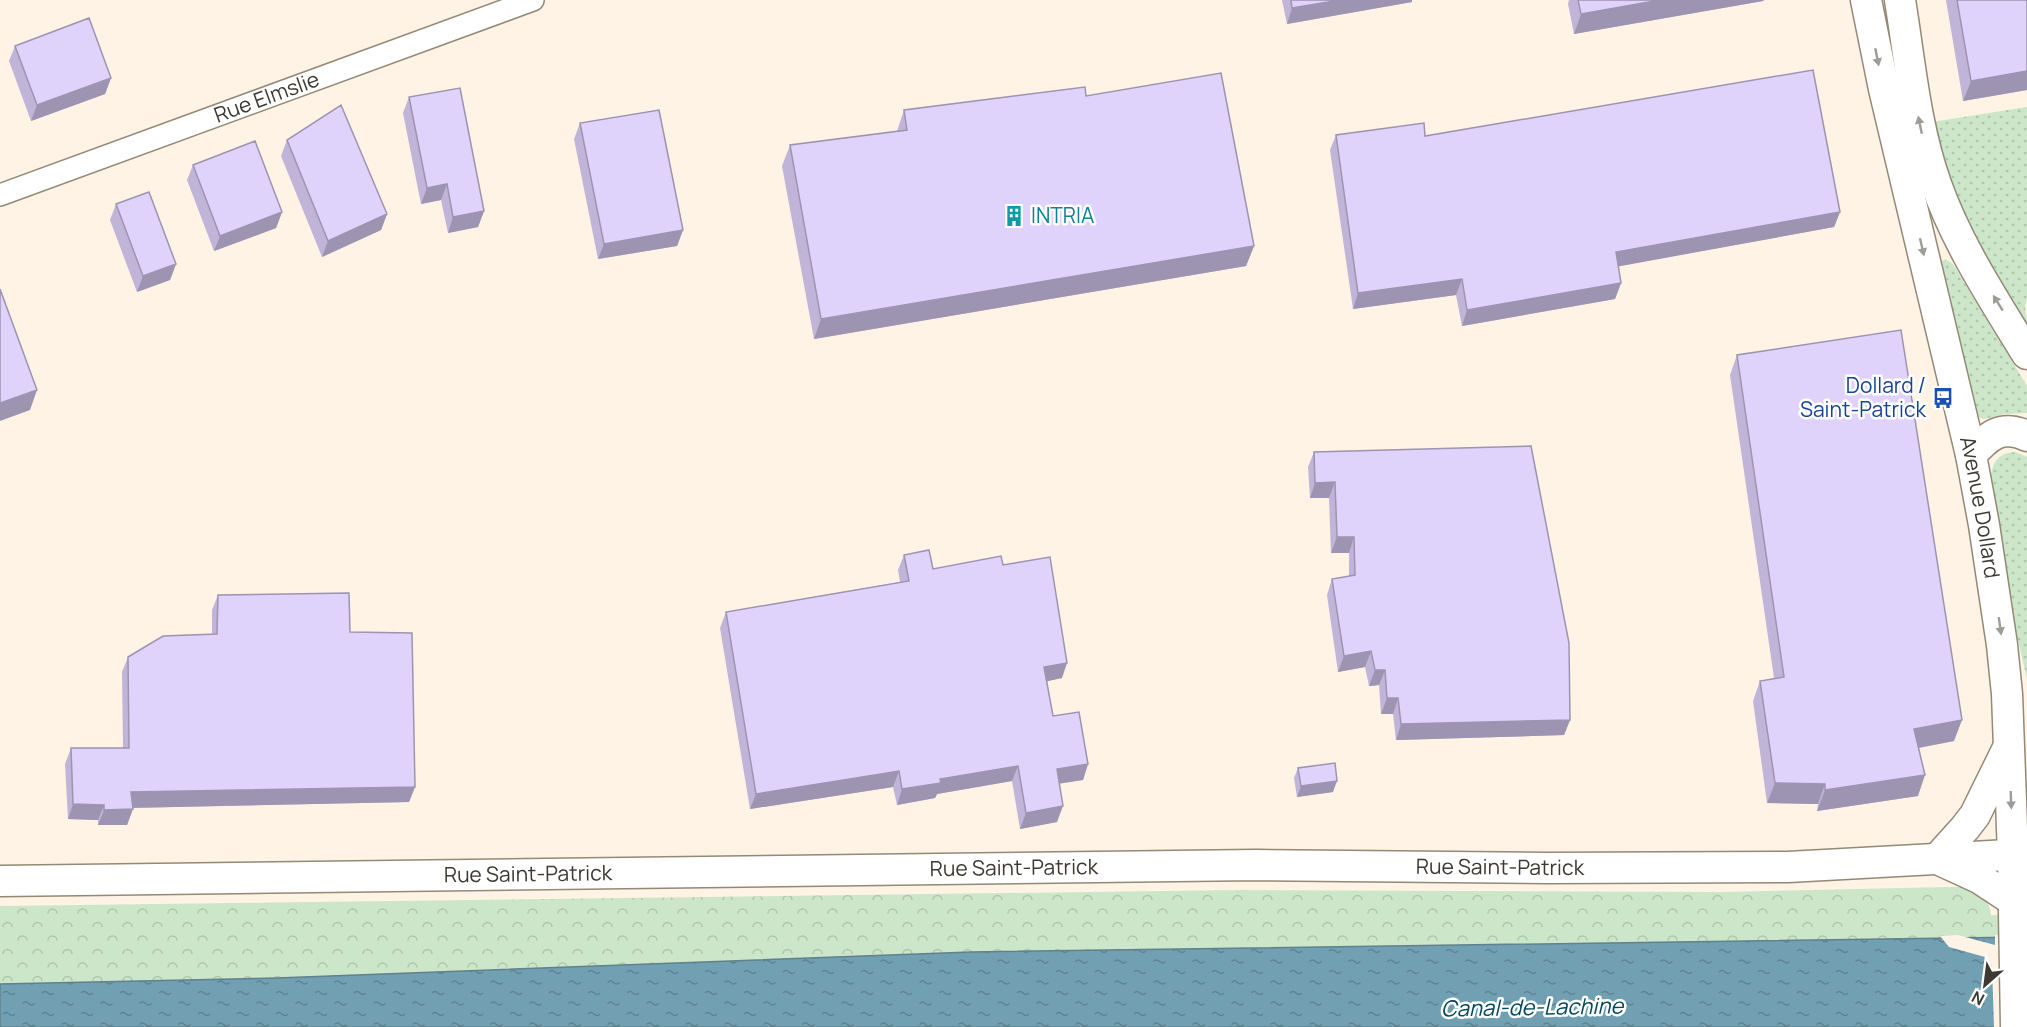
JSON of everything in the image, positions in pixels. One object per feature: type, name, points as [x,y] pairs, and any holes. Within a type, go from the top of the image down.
[{"type":"main road","name":"Avenue Dollard","points":[[1866,0],[1884,89],[1971,455],[2002,645],[2020,855],[2014,908],[2016,1027]]},
{"type":"main road","points":[[1900,0],[1919,120],[1935,183],[1964,247],[2027,354]]},
{"type":"main road","points":[[1971,455],[1984,440],[1998,432],[2014,432],[2027,436]]},
{"type":"main road","points":[[2009,745],[1980,807],[1965,828],[1937,859],[1978,878],[2014,908]]},
{"type":"main road","name":"Rue Saint-Patrick","points":[[0,881],[1256,865],[1548,868],[1780,867],[2020,855]]},
{"type":"street","name":"Rue Elmslie","points":[[0,195],[533,0]]},
{"type":"green space","points":[[2027,107],[2027,299],[2025,306],[2027,324],[1979,246],[1956,203],[1932,122]]},
{"type":"green space","points":[[1945,259],[1953,264],[2027,386],[2027,413],[2005,414],[1984,419],[1976,416],[1939,264]]},
{"type":"green space","points":[[2015,452],[2027,457],[2027,679],[2002,570],[1987,477],[1991,476],[1993,466],[2001,456]]},
{"type":"green space","points":[[1969,887],[1969,892],[1974,892],[1985,899],[1991,915],[2027,916],[2027,1027],[0,1027],[0,906],[1239,890],[1721,892]]},
{"type":"water","name":"Canal-de-Lachine","points":[[2027,937],[2027,1027],[0,1027],[0,984],[277,978],[971,952]]},
{"type":"pier","points":[[2027,934],[2027,1027],[1994,1027],[1992,966],[1985,957],[1949,947],[1940,936],[1958,935],[1995,945],[1995,935]]},
{"type":"building","points":[[1291,0],[1340,0],[1292,8]]},
{"type":"building","points":[[1578,0],[1660,0],[1581,14]]},
{"type":"building","points":[[1957,0],[2027,0],[2027,71],[1971,81]]},
{"type":"building","points":[[89,18],[111,78],[37,105],[15,46]]},
{"type":"building","points":[[1813,70],[1840,212],[1616,252],[1621,283],[1467,310],[1462,279],[1358,293],[1336,135],[1424,123],[1425,136]]},
{"type":"building","name":"INTRIA","points":[[1221,73],[1254,246],[821,319],[790,145],[907,130],[904,110],[1085,87],[1086,96]]},
{"type":"building","points":[[460,88],[484,211],[453,217],[447,184],[427,188],[409,97]]},
{"type":"building","points":[[341,105],[387,214],[328,241],[287,140]]},
{"type":"building","points":[[659,110],[683,230],[604,244],[580,123]]},
{"type":"building","points":[[255,141],[282,212],[220,236],[193,165]]},
{"type":"building","points":[[149,192],[176,264],[143,276],[116,204]]},
{"type":"building","points":[[0,289],[37,390],[0,403]]},
{"type":"building","points":[[1901,330],[1962,720],[1914,729],[1925,775],[1825,790],[1825,784],[1775,783],[1760,681],[1784,677],[1737,355]]},
{"type":"building","points":[[1531,446],[1569,643],[1570,720],[1401,724],[1398,698],[1387,698],[1385,670],[1375,670],[1371,651],[1344,656],[1332,579],[1355,575],[1354,537],[1337,537],[1335,482],[1315,483],[1314,452]]},
{"type":"building","points":[[929,550],[933,569],[1001,556],[1003,565],[1050,557],[1067,663],[1044,667],[1053,716],[1079,712],[1088,764],[1057,769],[1063,806],[1026,813],[1018,766],[940,779],[941,783],[902,789],[899,771],[756,794],[726,612],[909,581],[904,555]]},
{"type":"building","points":[[349,593],[350,632],[412,633],[415,787],[131,792],[133,809],[104,810],[104,805],[73,804],[71,748],[129,748],[128,657],[163,636],[217,634],[218,595]]},
{"type":"building","points":[[1335,763],[1337,781],[1301,786],[1298,768]]},
{"type":"place","name":"INTRIA","points":[[1014,216]]},
{"type":"place","name":"Dollard / Saint-Patrick","points":[[1943,398]]}]
